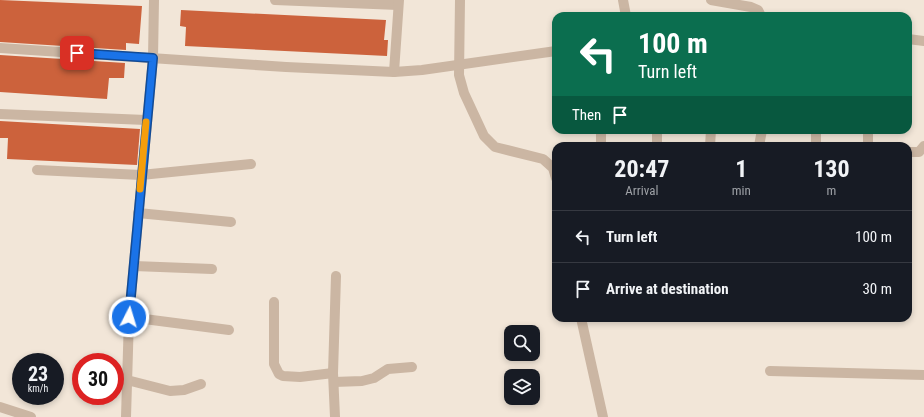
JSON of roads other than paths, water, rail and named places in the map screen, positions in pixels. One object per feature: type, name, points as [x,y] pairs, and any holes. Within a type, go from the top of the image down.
[{"type":"street","points":[[126,417],[129,317],[146,120],[153,58],[154,0]]},
{"type":"street","points":[[275,0],[399,2],[394,72]]},
{"type":"street","points":[[460,0],[459,75],[464,93],[484,136],[496,147],[543,159],[552,167]]},
{"type":"street","points":[[624,0],[626,12]]},
{"type":"street","points":[[711,0],[751,7],[759,12]]},
{"type":"street","points":[[0,48],[286,67],[394,72],[422,70],[552,52]]},
{"type":"street","points":[[0,114],[146,120]]},
{"type":"street","points":[[912,152],[919,152],[924,146]]},
{"type":"street","points":[[37,170],[141,175],[251,164]]},
{"type":"street","points":[[138,213],[231,222]]},
{"type":"street","points":[[134,266],[212,269]]},
{"type":"street","points":[[335,417],[334,378],[336,276]]},
{"type":"street","points":[[274,302],[274,364],[279,374],[283,376],[334,378],[362,381],[374,378],[388,369],[412,367]]},
{"type":"street","points":[[129,317],[229,330]]},
{"type":"street","points":[[582,322],[603,417]]},
{"type":"street","points":[[770,371],[924,376]]},
{"type":"street","points":[[127,380],[170,391],[184,390],[201,384]]},
{"type":"street","points":[[0,407],[31,417]]}]
